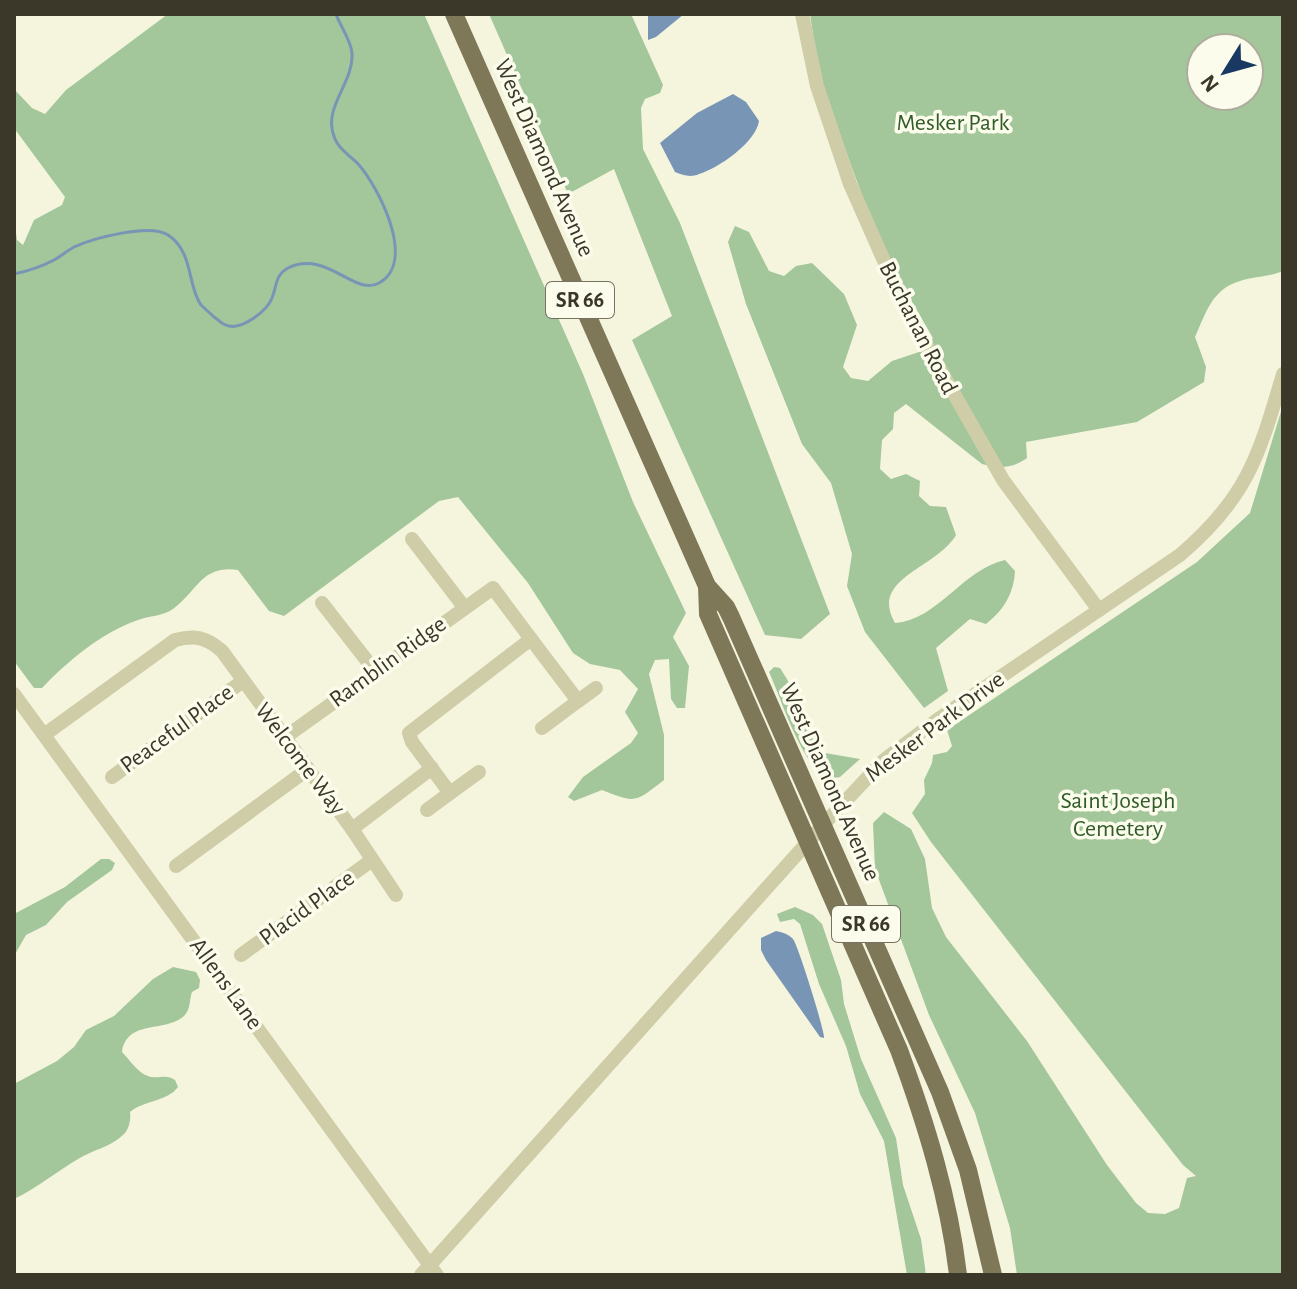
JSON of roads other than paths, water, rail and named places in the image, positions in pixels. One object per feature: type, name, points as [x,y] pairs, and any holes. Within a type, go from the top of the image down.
[{"type":"main road","name":"West Diamond Avenue","points":[[454,14],[707,586],[726,607],[957,1136],[982,1221],[993,1275]]},
{"type":"main road","name":"West Diamond Avenue","points":[[707,586],[708,614],[877,996],[916,1096],[941,1184],[958,1275]]},
{"type":"street","name":"Buchanan Road","points":[[802,14],[817,86],[846,172],[904,306],[1003,480],[1099,610]]},
{"type":"street","name":"Mesker Park Drive","points":[[429,1272],[869,775],[945,714],[1180,555],[1225,511],[1251,469],[1265,435],[1283,374]]},
{"type":"street","points":[[412,539],[464,607]]},
{"type":"street","name":"Ramblin Ridge","points":[[284,738],[493,588],[531,639]]},
{"type":"street","points":[[322,603],[375,671]]},
{"type":"street","name":"Welcome Way","points":[[44,735],[175,640],[203,638],[222,651],[352,829],[396,895]]},
{"type":"street","points":[[450,793],[412,742],[409,733],[531,639],[578,701]]},
{"type":"street","name":"Peaceful Place","points":[[112,777],[243,681]]},
{"type":"street","points":[[542,728],[596,688]]},
{"type":"street","name":"Allens Lane","points":[[14,694],[429,1272]]},
{"type":"street","points":[[352,829],[432,768]]},
{"type":"street","points":[[176,866],[308,769]]},
{"type":"street","points":[[427,810],[479,772]]},
{"type":"street","name":"Placid Place","points":[[241,955],[372,860]]},
{"type":"water","points":[[648,14],[684,14],[648,40]]},
{"type":"water","points":[[733,94],[746,102],[759,121],[751,137],[726,160],[707,171],[690,176],[675,172],[660,143],[697,113]]},
{"type":"water","points":[[776,931],[789,936],[796,945],[824,1038],[820,1037],[761,950],[761,938]]},
{"type":"waterway","points":[[14,274],[44,265],[74,247],[95,240],[136,231],[160,232],[168,235],[182,250],[201,305],[223,324],[235,326],[260,313],[272,298],[281,274],[288,268],[315,264],[360,284],[370,286],[379,283],[390,273],[395,259],[395,242],[376,190],[359,165],[340,147],[332,128],[332,117],[348,75],[352,53],[336,14]]},
{"type":"park label","name":"Mesker Park","points":[[953,123]]},
{"type":"park label","name":"Saint Joseph Cemetery","points":[[1118,815]]}]
